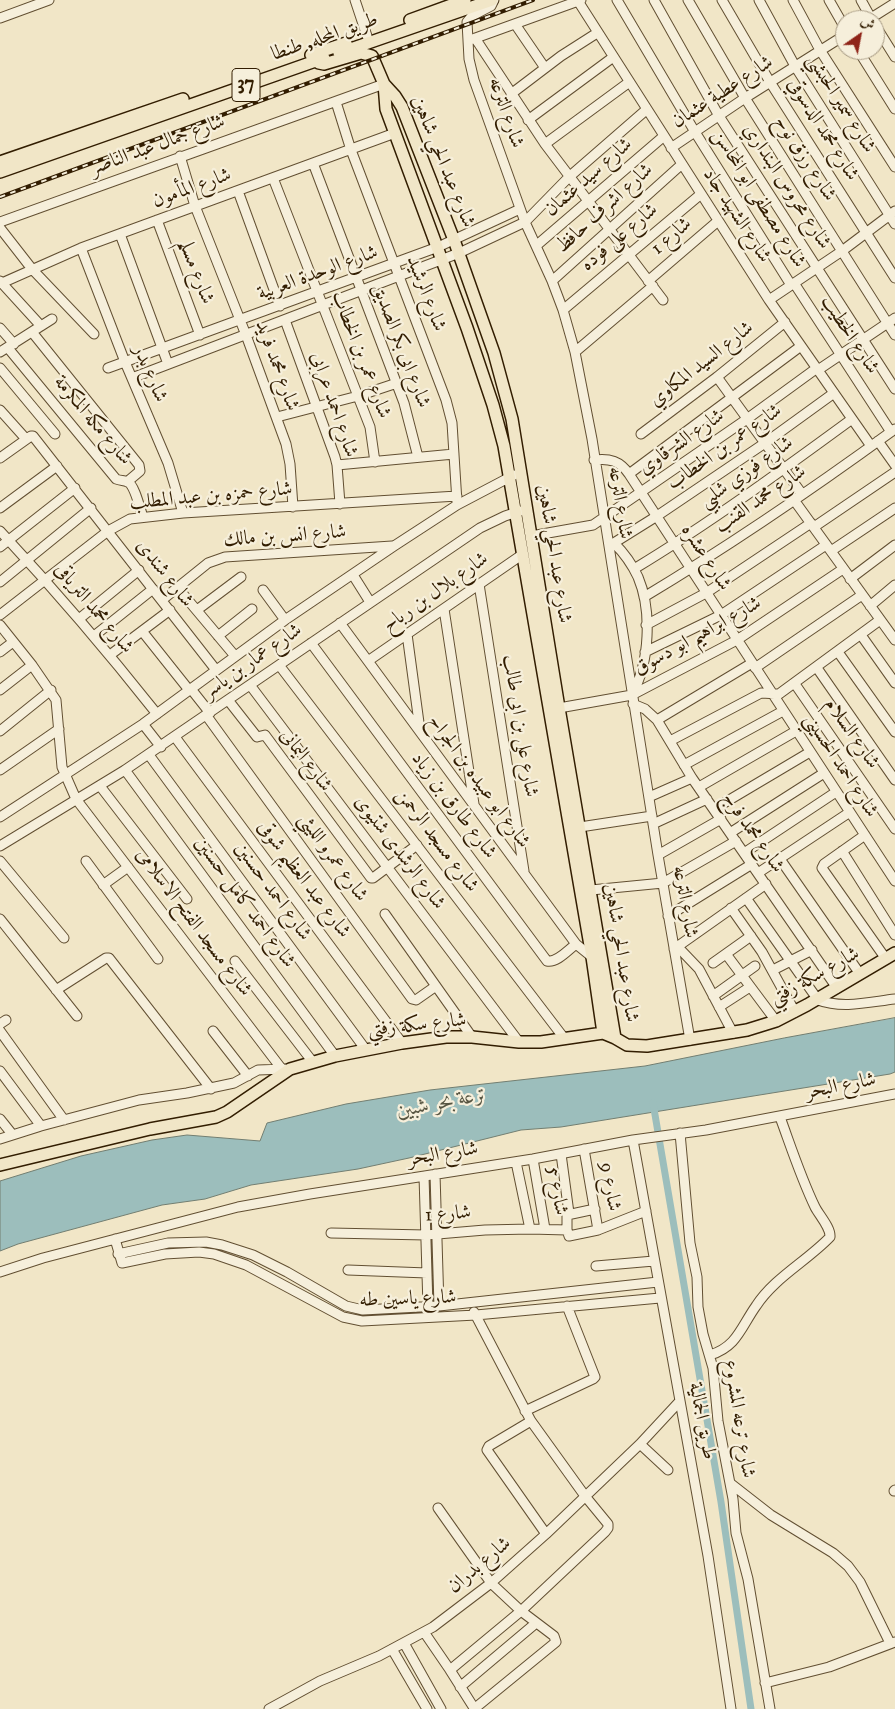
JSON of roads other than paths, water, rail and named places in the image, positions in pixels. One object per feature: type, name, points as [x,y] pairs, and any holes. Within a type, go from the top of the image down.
[{"type":"main road","name":"طريق المحله, طنطا","points":[[0,162],[367,36],[446,3],[465,0]]},
{"type":"main road","name":"طريق المحله, طنطا","points":[[0,172],[493,0]]},
{"type":"main road","points":[[317,61],[324,64],[361,53],[368,54],[372,56],[384,84]]},
{"type":"main road","name":"شارع عبد الحي شاهين","points":[[384,84],[386,109],[438,247],[494,405],[509,477],[532,536],[615,1038]]},
{"type":"main road","name":"شارع عبد الحي شاهين","points":[[384,84],[402,107],[459,253],[494,354],[512,418],[521,472],[523,554],[592,957],[603,1033]]},
{"type":"main road","name":"شارع سكة زفتي","points":[[0,1165],[150,1129],[216,1117],[227,1112],[286,1069],[312,1061],[402,1043],[446,1037],[541,1042],[603,1033],[626,1045],[636,1046],[732,1033],[776,1021],[795,1012],[890,956]]},
{"type":"street","points":[[0,18],[49,0]]},
{"type":"street","points":[[355,0],[367,36]]},
{"type":"street","name":"شارع الترعه","points":[[493,0],[489,8],[469,18],[467,26],[471,40],[474,80],[525,222],[537,245],[563,310],[575,352],[592,439],[604,518],[611,544],[633,704],[662,883],[676,948],[690,1040]]},
{"type":"street","name":"شارع مصطفى ابو المحاسن","points":[[617,0],[695,132],[792,284]]},
{"type":"street","name":"شارع محروس البنداري","points":[[654,0],[719,116],[895,389]]},
{"type":"street","name":"شارع رزق نوح","points":[[688,0],[745,98],[842,251],[891,320],[895,335]]},
{"type":"street","name":"شارع محمد الدسوقي","points":[[722,0],[770,82],[895,278]]},
{"type":"street","name":"شارع سمير الحبشي","points":[[759,0],[795,66],[892,213],[895,224]]},
{"type":"street","points":[[792,0],[820,50],[895,167]]},
{"type":"street","points":[[580,1],[471,40],[569,177],[663,300]]},
{"type":"street","name":"شارع الشهيد جاد","points":[[580,1],[612,58],[769,300],[852,418],[895,465]]},
{"type":"street","points":[[515,24],[545,68]]},
{"type":"street","points":[[511,94],[545,68],[597,33]]},
{"type":"street","name":"شارع عطية عثمان","points":[[671,148],[835,41]]},
{"type":"street","points":[[885,42],[895,57]]},
{"type":"street","points":[[528,120],[612,58]]},
{"type":"street","points":[[864,60],[895,109]]},
{"type":"street","points":[[545,144],[628,83]]},
{"type":"street","name":"شارع جمال عبد الناصر","points":[[0,222],[384,84]]},
{"type":"street","name":"شارع الرشيد","points":[[336,102],[351,150],[446,400],[452,423],[457,501]]},
{"type":"street","points":[[525,222],[569,177],[646,110]]},
{"type":"street","name":"شارع المأمون","points":[[1,282],[81,248],[395,133]]},
{"type":"street","name":"شارع سيد عثمان","points":[[537,245],[664,136]]},
{"type":"street","name":"شارع محمد فريد","points":[[180,156],[195,206],[277,417],[288,454],[293,507]]},
{"type":"street","name":"شارع ابى بكر الصديق","points":[[313,163],[410,420],[418,457]]},
{"type":"street","name":"شارع اشرف حافظ","points":[[552,281],[682,164]]},
{"type":"street","name":"شارع عمر بن الخطاب","points":[[273,178],[370,427],[375,462]]},
{"type":"street","points":[[238,191],[280,306]]},
{"type":"street","name":"شارع على فوده","points":[[563,310],[701,194]]},
{"type":"street","name":"شارع الوحدة العربية","points":[[108,368],[395,264],[454,240],[520,209]]},
{"type":"street","points":[[769,300],[842,251],[892,213]]},
{"type":"street","name":"شارع مسلم","points":[[157,220],[200,335]]},
{"type":"street","name":"شارع 1","points":[[575,352],[718,221]]},
{"type":"street","name":"شارع الوحدة العربية","points":[[132,378],[442,260],[525,222]]},
{"type":"street","points":[[0,228],[32,270],[94,334]]},
{"type":"street","points":[[120,234],[168,364]]},
{"type":"street","name":"شارع بدر","points":[[81,248],[125,362],[168,463],[183,514]]},
{"type":"street","points":[[1,282],[41,326]]},
{"type":"street","name":"شارع الخطيب","points":[[792,284],[893,430]]},
{"type":"street","points":[[7,348],[52,319]]},
{"type":"street","name":"شارع احمد عرابى","points":[[285,320],[337,465],[340,504]]},
{"type":"street","name":"شارع الشرقاوي","points":[[532,536],[593,525],[612,510],[642,492],[891,320]]},
{"type":"street","name":"شارع السيد المكاوي","points":[[641,434],[717,377],[785,322]]},
{"type":"street","name":"شارع مكه المكرمة","points":[[0,328],[7,348],[116,479],[127,482],[133,489],[143,517]]},
{"type":"street","points":[[32,332],[139,466],[140,471],[127,482]]},
{"type":"street","points":[[629,474],[801,346]]},
{"type":"street","points":[[0,368],[55,434]]},
{"type":"street","points":[[717,377],[784,469],[812,525],[880,620],[891,627],[895,640]]},
{"type":"street","points":[[277,417],[358,396],[396,383]]},
{"type":"street","name":"شارع عمر بن الخطاب","points":[[611,544],[657,516],[765,443],[834,393]]},
{"type":"street","points":[[0,410],[26,439],[3,456],[0,446]]},
{"type":"street","name":"شارع فوزي شلبي","points":[[634,569],[675,544],[784,469],[852,418]]},
{"type":"street","name":"شارع محمد القنب","points":[[644,597],[691,569],[893,430]]},
{"type":"street","name":"شارع شندى","points":[[26,439],[33,436],[58,466],[216,670]]},
{"type":"street","points":[[337,465],[454,454]]},
{"type":"street","name":"شارع عشره","points":[[594,460],[613,460],[620,463],[629,474],[773,695]]},
{"type":"street","points":[[0,508],[58,466]]},
{"type":"street","name":"شارع عمار بن ياسر","points":[[0,817],[157,714],[285,620],[353,575],[457,501],[521,472]]},
{"type":"street","points":[[646,625],[706,593],[895,472]]},
{"type":"street","points":[[0,547],[75,488]]},
{"type":"street","name":"شارع حمزه بن عبد المطلب","points":[[0,615],[108,531],[124,521],[143,517],[340,504],[457,501]]},
{"type":"street","points":[[0,582],[91,508]]},
{"type":"street","points":[[645,652],[721,615],[895,508]]},
{"type":"street","name":"شارع عمار بن ياسر","points":[[0,846],[100,786],[160,747],[480,528],[521,511]]},
{"type":"street","name":"شارع محمد الترياقى","points":[[0,530],[46,579],[157,714]]},
{"type":"street","points":[[611,544],[634,569],[644,597],[645,652],[641,675],[632,695]]},
{"type":"street","points":[[850,579],[895,545]]},
{"type":"street","name":"شارع انس بن مالك","points":[[162,600],[208,563],[225,557],[394,546]]},
{"type":"street","name":"شارع بلال بن رباح","points":[[368,662],[523,554]]},
{"type":"street","name":"شارع ابراهيم ابو دسوق","points":[[559,708],[632,695],[737,640],[843,569]]},
{"type":"street","points":[[79,619],[140,570]]},
{"type":"street","points":[[353,575],[370,602]]},
{"type":"street","points":[[197,610],[241,577]]},
{"type":"street","name":"شارع على بن ابى طالب","points":[[479,584],[524,874]]},
{"type":"street","points":[[870,606],[895,585]]},
{"type":"street","points":[[177,587],[235,656]]},
{"type":"street","points":[[94,636],[154,589]]},
{"type":"street","points":[[263,590],[285,620]]},
{"type":"street","points":[[657,720],[753,665],[862,595]]},
{"type":"street","points":[[218,636],[252,609]]},
{"type":"street","points":[[444,609],[475,806]]},
{"type":"street","points":[[110,655],[170,610]]},
{"type":"street","points":[[670,741],[761,693],[779,694],[880,620]]},
{"type":"street","name":"شارع ابو عبيده بن الجراح","points":[[340,623],[576,944],[592,957]]},
{"type":"street","name":"شارع مسجد الفتح الاسلامى","points":[[0,625],[32,665],[56,700],[62,767],[76,799],[286,1069]]},
{"type":"street","points":[[142,631],[208,714]]},
{"type":"street","points":[[407,634],[420,733]]},
{"type":"street","points":[[861,635],[895,684]]},
{"type":"street","points":[[0,652],[13,642]]},
{"type":"street","name":"شارع طارق بن زياد","points":[[311,643],[547,960],[552,962],[576,944]]},
{"type":"street","points":[[838,652],[895,732]]},
{"type":"street","points":[[0,690],[32,665]]},
{"type":"street","name":"شارع مسجد الرحمن","points":[[279,665],[564,1038]]},
{"type":"street","points":[[817,668],[895,780]]},
{"type":"street","name":"شارع السلام","points":[[795,684],[895,828]]},
{"type":"street","name":"شارع الرشدى شتيوى","points":[[250,685],[519,1042]]},
{"type":"street","points":[[0,731],[50,690]]},
{"type":"street","name":"شارع احمد الحسيني","points":[[773,695],[895,881]]},
{"type":"street","name":"شارع اليمانى","points":[[228,700],[257,737],[265,735],[370,878],[373,878],[417,845]]},
{"type":"street","name":"شارع محمد فرج","points":[[633,704],[645,709],[657,720],[692,778],[837,988]]},
{"type":"street","points":[[684,764],[784,711]]},
{"type":"street","name":"شارع عمرو الليثي","points":[[208,714],[412,999],[416,1000],[436,986]]},
{"type":"street","points":[[142,724],[160,747]]},
{"type":"street","points":[[0,770],[59,729]]},
{"type":"street","points":[[699,787],[796,731]]},
{"type":"street","name":"شارع عبد العظيم شوقى","points":[[175,737],[402,1043]]},
{"type":"street","points":[[714,810],[810,752]]},
{"type":"street","name":"شارع احمد حسنين","points":[[149,754],[366,1050]]},
{"type":"street","name":"شارع احمد كامل حسنين","points":[[125,770],[335,1056]]},
{"type":"street","points":[[730,833],[824,773]]},
{"type":"street","points":[[649,797],[692,778]]},
{"type":"street","points":[[100,786],[186,899]]},
{"type":"street","points":[[744,853],[836,792]]},
{"type":"street","points":[[580,826],[652,820],[707,799]]},
{"type":"street","points":[[758,874],[850,812]]},
{"type":"street","points":[[658,855],[721,819]]},
{"type":"street","points":[[865,835],[824,864],[822,868],[890,956]]},
{"type":"street","points":[[591,890],[662,883],[736,841]]},
{"type":"street","points":[[842,851],[895,935]]},
{"type":"street","points":[[780,859],[860,974]]},
{"type":"street","points":[[0,861],[64,938]]},
{"type":"street","points":[[86,861],[158,959]]},
{"type":"street","points":[[668,916],[752,864]]},
{"type":"street","points":[[103,885],[128,867]]},
{"type":"street","points":[[732,1033],[694,962],[676,948],[766,884]]},
{"type":"street","points":[[746,898],[818,1000],[835,1005],[895,998]]},
{"type":"street","points":[[731,908],[752,936],[773,970],[795,1012]]},
{"type":"street","points":[[385,914],[472,1037]]},
{"type":"street","points":[[0,919],[76,1016]]},
{"type":"street","points":[[713,963],[752,936]]},
{"type":"street","points":[[773,970],[812,950]]},
{"type":"street","points":[[726,954],[776,1021]]},
{"type":"street","points":[[56,990],[106,958],[109,958],[211,1089]]},
{"type":"street","points":[[235,961],[312,1061]]},
{"type":"street","points":[[713,996],[755,966]]},
{"type":"street","points":[[719,1007],[750,986]]},
{"type":"street","points":[[0,1031],[64,1120]]},
{"type":"street","points":[[213,1031],[248,1076]]},
{"type":"street","points":[[0,1139],[40,1126],[139,1100],[234,1084],[258,1070],[286,1069]]},
{"type":"street","points":[[0,1071],[40,1126]]},
{"type":"street","name":"شارع البحر","points":[[0,1272],[43,1258],[238,1207],[780,1117],[895,1094]]},
{"type":"street","points":[[710,1355],[722,1352],[730,1346],[761,1298],[830,1237],[830,1232],[819,1215],[803,1182],[780,1117]]},
{"type":"street","points":[[0,1119],[12,1134]]},
{"type":"street","name":"شارع ترعه المشروع","points":[[680,1134],[690,1243],[697,1272],[698,1306],[703,1334],[713,1368],[718,1421],[735,1509],[736,1533],[748,1580],[770,1709]]},
{"type":"street","name":"طريق الجمالية","points":[[633,1140],[708,1556],[731,1709]]},
{"type":"street","name":"شارع 9","points":[[584,1149],[598,1230]]},
{"type":"street","points":[[561,1154],[569,1213],[567,1217],[567,1230]]},
{"type":"street","name":"شارع 5","points":[[533,1159],[545,1229]]},
{"type":"street","points":[[516,1162],[530,1229]]},
{"type":"street","points":[[428,1307],[427,1273],[435,1174]]},
{"type":"street","points":[[424,1176],[439,1306]]},
{"type":"street","points":[[569,1213],[595,1209]]},
{"type":"street","points":[[598,1230],[646,1212]]},
{"type":"street","name":"شارع 1","points":[[331,1233],[431,1234],[485,1230],[545,1229],[567,1230],[571,1236],[598,1230]]},
{"type":"street","points":[[115,1239],[119,1258]]},
{"type":"street","name":"شارع ياسين طه","points":[[206,1242],[222,1245],[252,1255],[353,1309],[362,1310],[428,1307],[530,1296],[659,1290],[532,1310],[374,1321],[352,1320],[332,1312],[246,1265],[214,1254],[199,1252],[178,1253],[124,1263],[119,1258],[168,1243],[206,1242]]},
{"type":"street","points":[[596,1266],[654,1261]]},
{"type":"street","points":[[348,1270],[427,1273]]},
{"type":"street","points":[[530,1296],[532,1310]]},
{"type":"street","points":[[450,1670],[521,1611],[608,1528],[607,1521],[585,1496],[531,1421],[470,1303]]},
{"type":"street","points":[[525,1411],[593,1379],[595,1376],[567,1306]]},
{"type":"street","name":"شارع بدران","points":[[269,1709],[320,1681],[392,1649],[424,1632],[491,1583],[546,1534],[640,1444],[679,1402]]},
{"type":"street","points":[[531,1421],[489,1446],[487,1450],[546,1534]]},
{"type":"street","points":[[640,1444],[668,1470]]},
{"type":"street","points":[[730,1483],[771,1515],[832,1552],[844,1562],[860,1582],[893,1643],[829,1667],[765,1683]]},
{"type":"street","points":[[424,1632],[474,1709],[556,1642],[554,1636],[521,1611],[491,1583],[438,1508]]},
{"type":"street","points":[[460,1687],[536,1623]]},
{"type":"street","points":[[404,1643],[441,1709]]},
{"type":"street","points":[[392,1649],[428,1709]]},
{"type":"water","name":"ترعة بحر شبين","points":[[895,1018],[895,1072],[890,1074],[561,1127],[521,1130],[358,1169],[251,1185],[205,1199],[162,1205],[18,1244],[0,1251],[0,1181],[81,1156],[152,1140],[187,1135],[260,1141],[267,1123],[346,1104],[430,1090],[645,1066]]},
{"type":"waterway","points":[[653,1103],[721,1502],[751,1709]]},
{"type":"railway","points":[[0,197],[533,0]]}]
